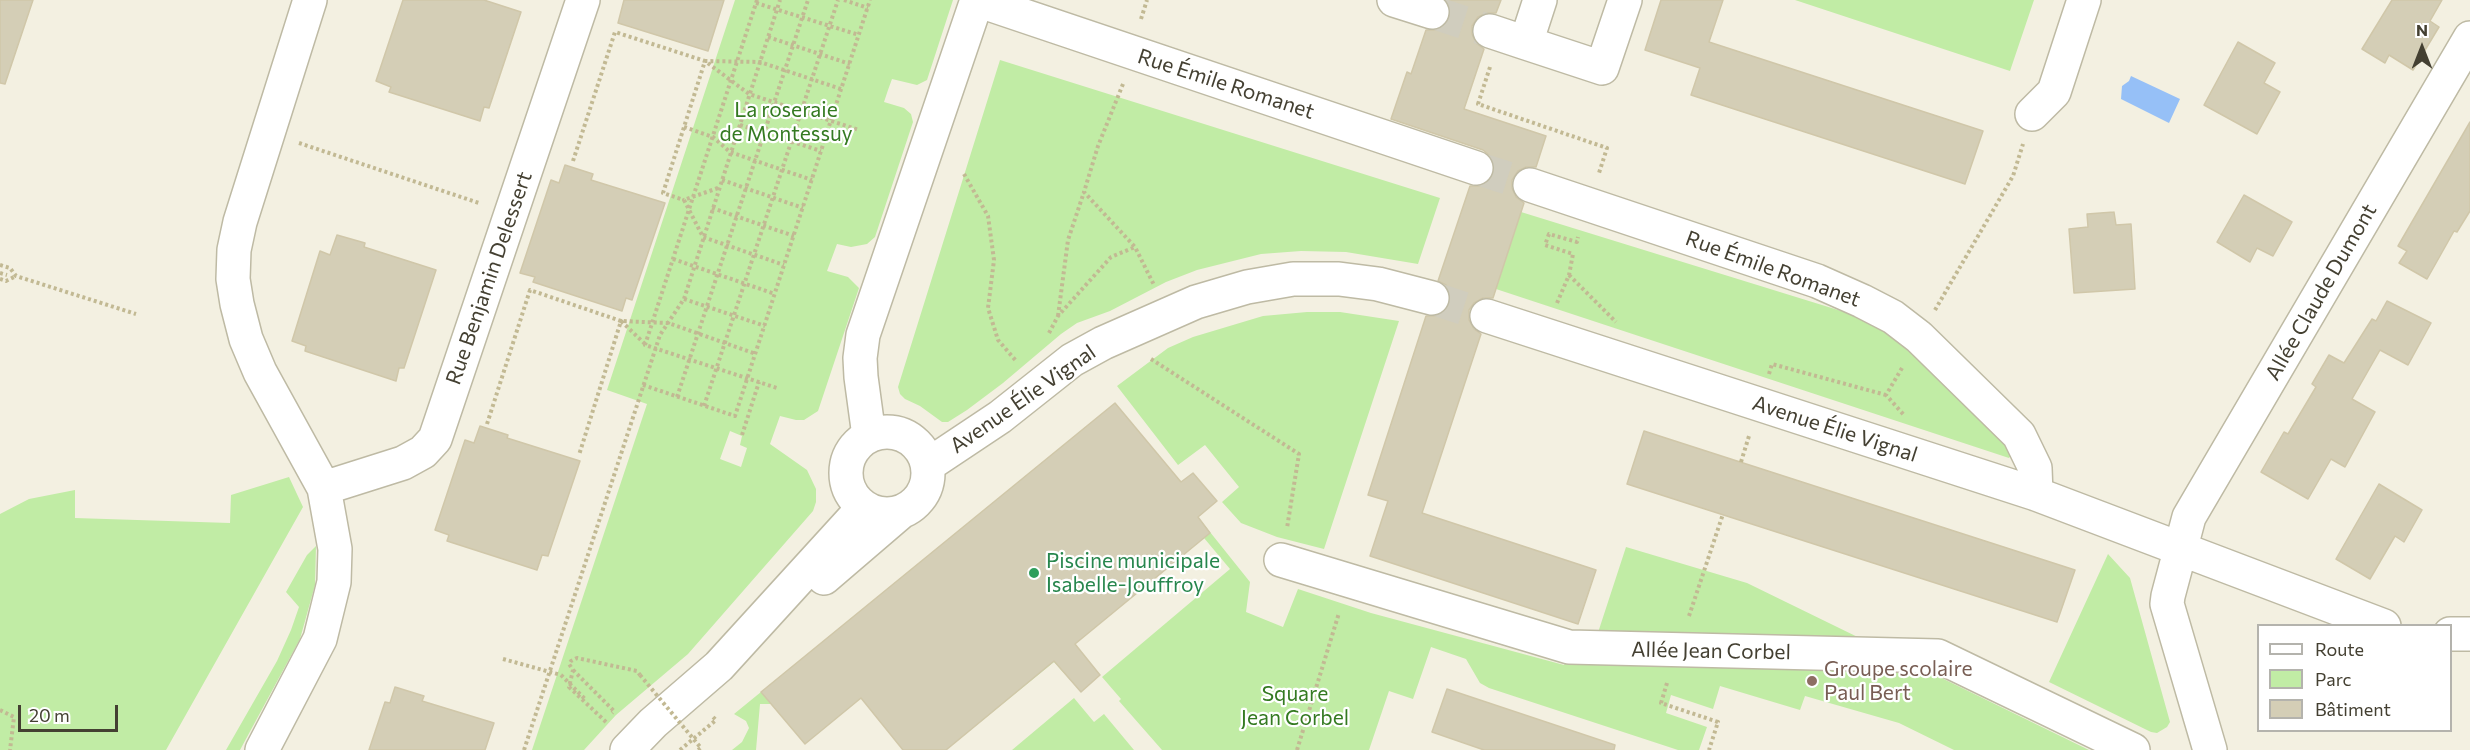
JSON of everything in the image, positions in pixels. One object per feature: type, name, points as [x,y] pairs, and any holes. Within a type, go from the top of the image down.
[{"type":"street","points":[[262,750],[312,655],[328,611],[334,582],[335,549],[324,488],[260,372],[246,339],[233,279],[240,222],[310,0]]},
{"type":"street","name":"Rue Benjamin Delessert","points":[[324,488],[403,463],[423,453],[435,438],[583,0]]},
{"type":"street","name":"Rue Émile Romanet","points":[[869,436],[861,377],[860,358],[863,335],[977,0],[1476,168]]},
{"type":"street","points":[[1394,0],[1432,12]]},
{"type":"street","points":[[1540,0],[1506,36],[1602,68],[1625,0]]},
{"type":"street","points":[[2032,114],[2054,92],[2084,0]]},
{"type":"street","name":"Allée Claude Dumont","points":[[2210,750],[2168,604],[2168,596],[2189,517],[2470,38]]},
{"type":"street","name":"Rue Émile Romanet","points":[[1530,185],[1817,281],[1862,300],[1893,317],[1919,337],[2019,435],[2035,468],[2036,494]]},
{"type":"street","name":"Avenue Élie Vignal","points":[[928,465],[1000,417],[1072,360],[1103,343],[1196,302],[1247,287],[1293,279],[1338,279],[1378,284],[1432,298]]},
{"type":"street","name":"Avenue Élie Vignal","points":[[1487,316],[2036,494],[2379,624]]},
{"type":"street","points":[[629,748],[653,723],[719,666],[920,498],[928,477],[928,465],[920,448],[906,436],[893,432],[881,432],[869,436],[853,450],[848,459],[846,473],[851,491],[864,507],[882,513],[901,512]]},
{"type":"street","points":[[719,666],[864,507]]},
{"type":"street","name":"Allée Jean Corbel","points":[[1284,545],[1348,580],[1569,647],[1938,656],[2133,750]]},
{"type":"street","points":[[2452,634],[2470,634]]},
{"type":"path","points":[[524,750],[660,335],[684,299],[780,0]]},
{"type":"path","points":[[677,397],[808,0]]},
{"type":"path","points":[[704,406],[838,0]]},
{"type":"path","points":[[844,0],[868,8]]},
{"type":"path","points":[[643,386],[735,416],[870,0]]},
{"type":"path","points":[[645,345],[757,1],[859,35]]},
{"type":"path","points":[[573,161],[615,32],[705,61],[760,62],[841,89]]},
{"type":"path","points":[[1506,36],[1478,104],[1607,148],[1597,180]]},
{"type":"path","points":[[768,37],[850,64]]},
{"type":"path","points":[[705,61],[749,94],[859,130]]},
{"type":"path","points":[[705,61],[663,193],[684,200],[719,188]]},
{"type":"path","points":[[1058,316],[1068,240],[1098,146],[1119,98]]},
{"type":"path","points":[[1886,396],[2013,177],[2032,114]]},
{"type":"path","points":[[740,124],[821,151]]},
{"type":"path","points":[[684,127],[713,137],[730,152],[812,180]]},
{"type":"path","points":[[268,132],[481,203]]},
{"type":"path","points":[[964,174],[988,216],[994,260],[988,308],[998,340],[1021,367]]},
{"type":"path","points":[[722,180],[803,208]]},
{"type":"path","points":[[1084,192],[1135,247],[1154,287]]},
{"type":"path","points":[[684,200],[704,237],[784,265]]},
{"type":"path","points":[[712,208],[794,236]]},
{"type":"path","points":[[1546,336],[1569,275],[1573,254],[1545,245],[1549,234],[1576,242]]},
{"type":"path","points":[[1048,335],[1058,316],[1111,257],[1135,247]]},
{"type":"path","points":[[673,259],[775,294]]},
{"type":"path","points":[[0,265],[10,268],[16,276],[136,315]]},
{"type":"path","points":[[0,273],[7,275]]},
{"type":"path","points":[[1569,275],[1616,322],[1606,356]]},
{"type":"path","points":[[0,279],[6,281],[16,276]]},
{"type":"path","points":[[487,424],[530,290],[621,321],[668,323],[756,354]]},
{"type":"path","points":[[684,299],[765,326]]},
{"type":"path","points":[[621,321],[645,345],[777,388]]},
{"type":"path","points":[[579,455],[621,321]]},
{"type":"path","points":[[1152,360],[1299,454],[1284,545]]},
{"type":"path","points":[[1758,404],[1772,364],[1886,396],[1907,418],[1901,450]]},
{"type":"path","points":[[742,435],[759,382]]},
{"type":"path","points":[[1687,622],[1723,514]]},
{"type":"path","points":[[1297,750],[1348,580]]},
{"type":"path","points":[[503,659],[561,675],[606,719],[614,711],[569,664],[573,658],[577,658],[637,672],[699,749]]},
{"type":"path","points":[[573,670],[569,687],[629,748]]},
{"type":"path","points":[[1660,703],[1718,722],[1709,750]]},
{"type":"path","points":[[0,710],[14,717],[10,750]]},
{"type":"green space","name":"La roseraie de Montessuy","points":[[735,0],[953,0],[927,80],[917,85],[892,79],[884,102],[904,108],[911,114],[913,122],[875,237],[867,244],[851,247],[837,244],[827,271],[848,277],[859,288],[818,411],[804,420],[780,416],[770,444],[807,470],[816,489],[813,511],[688,654],[616,715],[584,750],[532,750],[647,404],[607,390]],"holes":[[[730,431],[742,436],[740,445],[747,448],[741,467],[720,459]]]},
{"type":"green space","points":[[1795,0],[2034,0],[2010,71]]},
{"type":"green space","points":[[1000,60],[1440,198],[1418,264],[1346,252],[1301,251],[1261,254],[1197,270],[1166,282],[1110,311],[1077,323],[967,410],[948,422],[942,422],[920,406],[905,399],[898,387]]},
{"type":"green space","points":[[1521,212],[1864,318],[1925,364],[2011,449],[2012,454],[2009,458],[1496,289]]},
{"type":"green space","points":[[1340,312],[1399,321],[1324,549],[1277,537],[1241,523],[1222,502],[1239,487],[1205,445],[1178,465],[1117,386],[1168,348],[1193,337],[1263,316]]},
{"type":"green space","name":"Square Jean Corbel","points":[[1115,403],[1152,448],[1174,488],[1193,473],[1217,501],[1198,517],[1250,582],[1246,612],[1283,627],[1298,589],[1371,613],[1564,665],[1568,657],[1590,657],[1626,547],[1747,583],[2089,750],[1954,750],[1899,723],[1805,696],[1800,710],[1720,686],[1713,709],[1671,695],[1666,713],[1707,727],[1699,750],[1678,750],[1489,688],[1480,683],[1466,659],[1431,647],[1413,699],[1389,691],[1369,750],[1162,750],[1119,701],[1121,699],[1102,677],[1230,569],[1204,538],[1075,644],[1100,675],[1081,692],[1054,662],[946,750],[904,750],[861,698],[805,744],[772,704],[760,704],[756,750],[732,750],[742,742],[749,728],[746,721],[734,714]]},
{"type":"green space","points":[[289,477],[303,507],[166,750],[0,750],[0,514],[29,499],[75,490],[75,518],[230,523],[231,495]]},
{"type":"green space","points":[[316,546],[315,585],[300,639],[240,750],[226,750],[277,661],[291,630],[299,607],[286,592],[307,555]]},
{"type":"green space","points":[[2108,554],[2130,578],[2170,722],[2167,727],[2157,733],[2049,682]]},
{"type":"green space","points":[[1074,698],[1094,722],[1104,714],[1134,750],[1012,750]]},
{"type":"water","points":[[2131,76],[2180,99],[2169,123],[2121,99],[2122,86],[2129,81]]},
{"type":"building","points":[[0,0],[33,0],[5,84],[0,83]]},
{"type":"building","points":[[403,0],[484,0],[521,12],[489,108],[484,107],[480,121],[389,92],[391,87],[376,81]]},
{"type":"building","points":[[624,0],[724,0],[708,51],[618,23]]},
{"type":"building","points":[[1446,0],[1501,0],[1496,13],[1487,13],[1478,17],[1472,26],[1472,34],[1476,43],[1484,49],[1464,109],[1546,136],[1536,167],[1526,167],[1518,171],[1512,180],[1512,188],[1516,197],[1524,203],[1493,298],[1483,298],[1474,303],[1469,310],[1469,320],[1474,329],[1481,334],[1422,513],[1596,570],[1578,624],[1370,556],[1388,501],[1368,495],[1426,316],[1438,316],[1445,312],[1450,303],[1450,292],[1446,285],[1438,281],[1470,186],[1479,186],[1488,182],[1494,173],[1494,164],[1483,150],[1391,119],[1407,72],[1411,74],[1426,30],[1437,30],[1450,18],[1450,9]]},
{"type":"building","points":[[1661,0],[1723,0],[1709,42],[1983,131],[1965,184],[1691,95],[1700,68],[1645,50]]},
{"type":"building","points":[[2392,0],[2442,0],[2430,21],[2439,27],[2413,70],[2389,55],[2385,63],[2362,49]]},
{"type":"building","points":[[2238,42],[2275,63],[2264,83],[2280,92],[2257,134],[2204,105]]},
{"type":"building","points":[[2470,122],[2470,211],[2457,232],[2454,231],[2427,279],[2399,263],[2407,251],[2398,246]]},
{"type":"building","points":[[565,165],[593,174],[591,180],[665,203],[632,300],[626,298],[622,311],[533,282],[535,277],[520,273],[551,180],[559,183]]},
{"type":"building","points":[[2244,195],[2292,222],[2273,256],[2257,248],[2250,262],[2217,242]]},
{"type":"building","points":[[2114,212],[2116,225],[2131,224],[2135,289],[2074,293],[2069,229],[2088,227],[2087,214]]},
{"type":"building","points":[[337,235],[365,243],[364,247],[436,270],[404,368],[399,368],[396,381],[305,351],[306,346],[292,341],[320,251],[330,255]]},
{"type":"building","points":[[2387,301],[2431,323],[2408,365],[2380,350],[2352,399],[2375,412],[2345,467],[2331,459],[2308,499],[2261,472],[2284,432],[2288,434],[2316,387],[2312,384],[2329,355],[2344,363],[2372,319],[2376,321]]},
{"type":"building","name":"Piscine municipale Isabelle-Jouffroy","points":[[1115,403],[1181,482],[1193,473],[1217,501],[1198,517],[1210,533],[1075,644],[1100,675],[1081,692],[1054,661],[946,750],[903,750],[861,698],[805,744],[761,692]]},
{"type":"building","points":[[480,426],[508,435],[507,438],[580,461],[548,556],[542,555],[537,570],[447,541],[449,535],[435,530],[465,440],[474,443]]},
{"type":"building","points":[[1644,431],[2075,570],[2057,622],[1627,484]]},
{"type":"building","points":[[2379,484],[2422,510],[2404,542],[2395,536],[2370,579],[2336,559]]},
{"type":"building","points":[[395,687],[424,696],[422,701],[494,723],[485,750],[369,750],[385,702],[390,703]]},
{"type":"building","points":[[1447,689],[1615,745],[1614,750],[1484,750],[1432,732]]},
{"type":"tunnel","points":[[1432,12],[1490,31]]},
{"type":"tunnel","points":[[1476,168],[1530,185]]},
{"type":"tunnel","points":[[1432,298],[1487,316]]},
{"type":"place","name":"Piscine municipale Isabelle-Jouffroy","points":[[1034,573]]},
{"type":"place","name":"Groupe scolaire Paul Bert","points":[[1812,681]]}]
